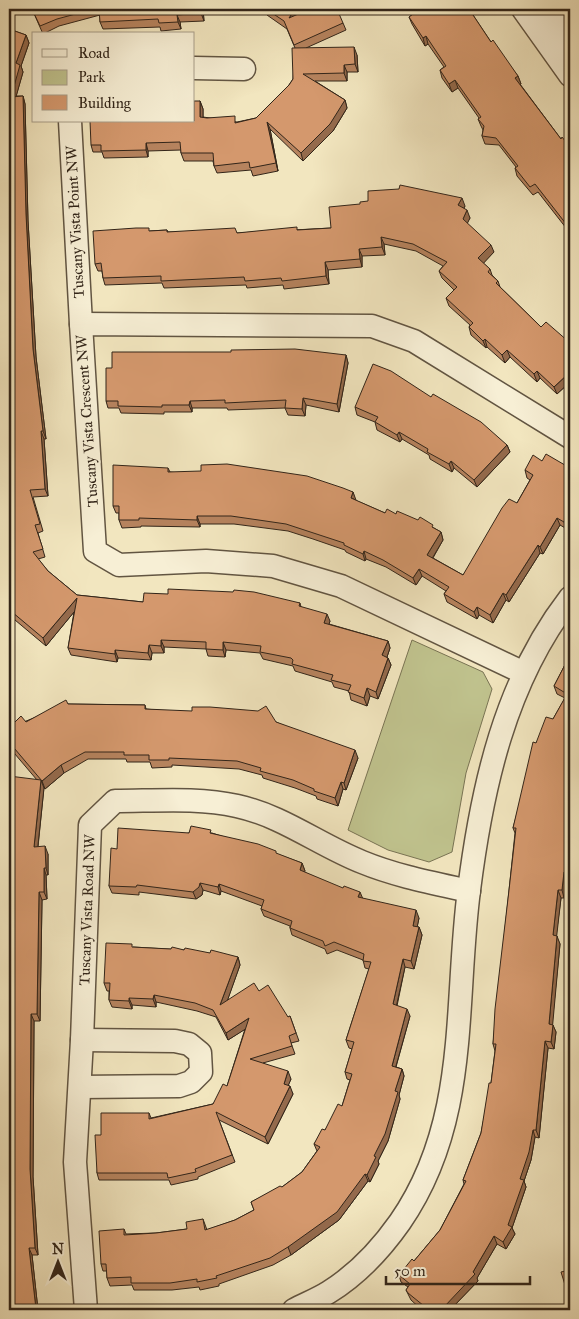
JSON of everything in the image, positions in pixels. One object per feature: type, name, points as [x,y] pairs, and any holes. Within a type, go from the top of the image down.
[{"type":"street","points":[[524,9],[570,75]]},
{"type":"street","points":[[549,9],[570,40]]},
{"type":"street","points":[[195,68],[244,69]]},
{"type":"street","name":"Tuscany Vista Point NW","points":[[70,122],[81,324]]},
{"type":"street","name":"Tuscany Vista Crescent NW","points":[[524,673],[341,586],[272,566],[206,561],[119,565],[95,551],[81,324],[372,326],[414,341],[570,437]]},
{"type":"street","points":[[294,1310],[330,1292],[366,1264],[388,1238],[417,1198],[435,1157],[449,1111],[457,1041],[469,891],[482,803],[499,735],[524,673],[570,598]]},
{"type":"street","name":"Tuscany Vista Road NW","points":[[86,1310],[75,1162],[80,1087],[90,825],[115,801],[180,801],[237,806],[287,822],[361,862],[415,880],[469,891]]},
{"type":"street","points":[[80,1087],[179,1086],[191,1082],[201,1072],[200,1052],[188,1044],[175,1041],[82,1040]]},
{"type":"green space","points":[[412,640],[483,672],[492,689],[466,773],[452,852],[429,862],[388,850],[348,830]]},
{"type":"building","points":[[32,9],[94,9],[57,19],[40,26]]},
{"type":"building","points":[[99,9],[201,9],[201,13],[177,15],[178,22],[159,23],[158,19],[100,22]]},
{"type":"building","points":[[266,9],[295,9],[289,18],[310,9],[337,9],[343,23],[294,45],[284,21]]},
{"type":"building","points":[[410,9],[469,9],[491,42],[493,40],[518,76],[515,78],[561,139],[562,137],[570,147],[570,229],[535,184],[530,187],[515,168],[518,166],[496,138],[482,136],[484,126],[478,119],[481,117],[455,80],[449,84],[440,70],[446,66],[426,36],[423,38],[409,17],[413,14]]},
{"type":"building","points":[[9,29],[26,35],[16,63],[20,65],[11,97],[23,96],[26,214],[33,349],[43,431],[41,431],[45,489],[30,490],[40,524],[35,525],[43,549],[33,552],[48,571],[77,595],[143,602],[144,593],[168,594],[168,589],[233,592],[234,590],[254,592],[300,603],[299,606],[327,614],[324,623],[388,641],[382,655],[388,658],[376,692],[367,688],[364,698],[348,692],[351,685],[331,680],[333,675],[292,664],[293,660],[291,658],[260,652],[261,646],[223,642],[223,650],[206,649],[206,642],[161,640],[161,646],[149,645],[148,653],[115,650],[115,654],[68,648],[77,598],[43,638],[9,609]]},
{"type":"building","points":[[354,47],[355,64],[344,65],[344,73],[303,74],[345,100],[330,124],[301,153],[267,122],[276,163],[250,168],[249,162],[214,166],[213,153],[181,153],[180,142],[146,143],[146,150],[101,151],[101,145],[91,145],[90,122],[195,122],[195,101],[200,101],[200,117],[235,116],[235,123],[256,118],[293,79],[292,48]]},
{"type":"building","points":[[400,185],[462,198],[458,205],[467,210],[463,219],[491,245],[478,258],[490,269],[488,272],[498,281],[496,283],[541,327],[546,322],[569,342],[570,340],[570,372],[554,387],[537,371],[534,374],[507,350],[502,355],[485,339],[483,341],[469,327],[473,323],[446,298],[457,287],[439,271],[447,262],[413,244],[381,237],[382,247],[359,249],[360,259],[325,262],[326,276],[282,281],[281,278],[245,281],[244,277],[161,281],[161,276],[103,278],[101,263],[95,264],[93,231],[149,228],[149,231],[167,230],[167,232],[235,228],[237,233],[297,227],[297,230],[331,228],[329,207],[360,204],[360,202],[368,201],[368,191],[399,189]]},
{"type":"building","points":[[295,349],[346,355],[337,404],[303,398],[302,409],[285,408],[286,400],[225,403],[225,400],[190,401],[189,405],[162,405],[162,407],[118,406],[118,401],[106,401],[106,368],[112,368],[112,352],[231,352],[231,350]]},
{"type":"building","points":[[373,364],[391,371],[431,397],[433,394],[481,422],[507,445],[474,480],[451,461],[449,464],[427,452],[428,449],[399,432],[397,435],[375,422],[378,417],[355,407]]},
{"type":"building","points":[[546,454],[570,468],[570,513],[564,522],[557,518],[540,547],[538,545],[506,595],[503,593],[490,615],[477,607],[474,612],[444,594],[449,587],[419,569],[413,578],[364,551],[363,554],[344,545],[344,543],[286,524],[231,516],[197,516],[197,520],[139,518],[139,520],[119,520],[119,506],[113,506],[113,465],[168,468],[168,472],[201,471],[201,465],[227,464],[307,476],[353,492],[351,498],[385,513],[387,509],[396,514],[397,511],[418,520],[420,517],[433,525],[432,527],[441,532],[427,555],[463,575],[502,508],[509,499],[517,503],[533,475],[525,470],[533,455],[542,461]]},
{"type":"building","points":[[570,655],[570,799],[565,824],[570,825],[570,839],[562,890],[558,890],[553,935],[557,936],[549,1024],[553,1025],[551,1042],[545,1041],[536,1130],[533,1130],[529,1152],[520,1179],[524,1180],[508,1225],[512,1227],[503,1242],[494,1236],[473,1272],[475,1274],[444,1307],[441,1304],[436,1310],[429,1310],[408,1293],[406,1290],[410,1284],[399,1275],[412,1259],[414,1261],[440,1230],[466,1181],[463,1180],[481,1133],[489,1083],[491,1083],[496,1044],[493,1044],[495,1009],[516,828],[513,828],[533,742],[536,743],[546,717],[553,719],[567,694],[554,686]]},
{"type":"building","points":[[66,700],[68,704],[145,705],[145,709],[192,711],[192,707],[210,707],[258,711],[266,706],[276,722],[355,750],[344,783],[341,782],[335,798],[314,791],[314,789],[293,780],[260,771],[261,768],[237,761],[169,758],[169,760],[149,760],[149,755],[124,755],[124,752],[85,752],[61,765],[42,781],[9,742],[9,728],[21,716],[26,722]]},
{"type":"building","points":[[9,776],[41,780],[34,847],[45,846],[46,868],[44,868],[44,892],[39,892],[37,1014],[31,1014],[30,1169],[35,1248],[29,1248],[36,1309],[29,1310],[9,1310]]},
{"type":"building","points":[[191,826],[211,830],[210,833],[258,844],[276,851],[276,853],[302,863],[300,870],[343,888],[344,886],[360,892],[358,897],[416,910],[413,926],[419,927],[411,961],[403,959],[393,1004],[407,1009],[392,1066],[402,1069],[395,1091],[398,1092],[385,1134],[374,1156],[376,1157],[367,1175],[365,1174],[337,1212],[270,1258],[216,1276],[217,1278],[197,1282],[197,1279],[170,1283],[131,1283],[131,1277],[107,1278],[106,1264],[101,1264],[99,1231],[124,1229],[124,1235],[156,1233],[187,1229],[186,1222],[203,1219],[205,1230],[235,1220],[254,1210],[251,1202],[280,1186],[282,1187],[302,1172],[320,1147],[314,1144],[322,1129],[325,1130],[338,1104],[342,1106],[352,1074],[345,1072],[354,1042],[346,1040],[371,962],[363,961],[364,954],[334,942],[325,946],[323,941],[290,928],[292,921],[261,909],[264,900],[219,884],[218,887],[200,883],[199,887],[193,892],[137,885],[136,887],[109,886],[111,848],[117,849],[118,828],[189,833]]},
{"type":"building","points":[[106,943],[132,944],[132,947],[171,949],[172,947],[184,950],[185,948],[210,953],[211,950],[238,957],[220,1005],[254,983],[259,991],[268,985],[288,1017],[290,1016],[296,1033],[289,1036],[292,1046],[250,1059],[288,1071],[284,1084],[290,1086],[265,1137],[216,1112],[232,1155],[195,1169],[196,1172],[168,1178],[167,1173],[97,1173],[95,1135],[101,1135],[101,1113],[149,1113],[149,1119],[213,1104],[223,1084],[227,1086],[249,1018],[226,1033],[213,1010],[195,1003],[154,995],[153,999],[129,998],[129,1001],[109,1000],[110,983],[104,983]]},
{"type":"building","points":[[570,1270],[570,1301],[561,1272]]}]
